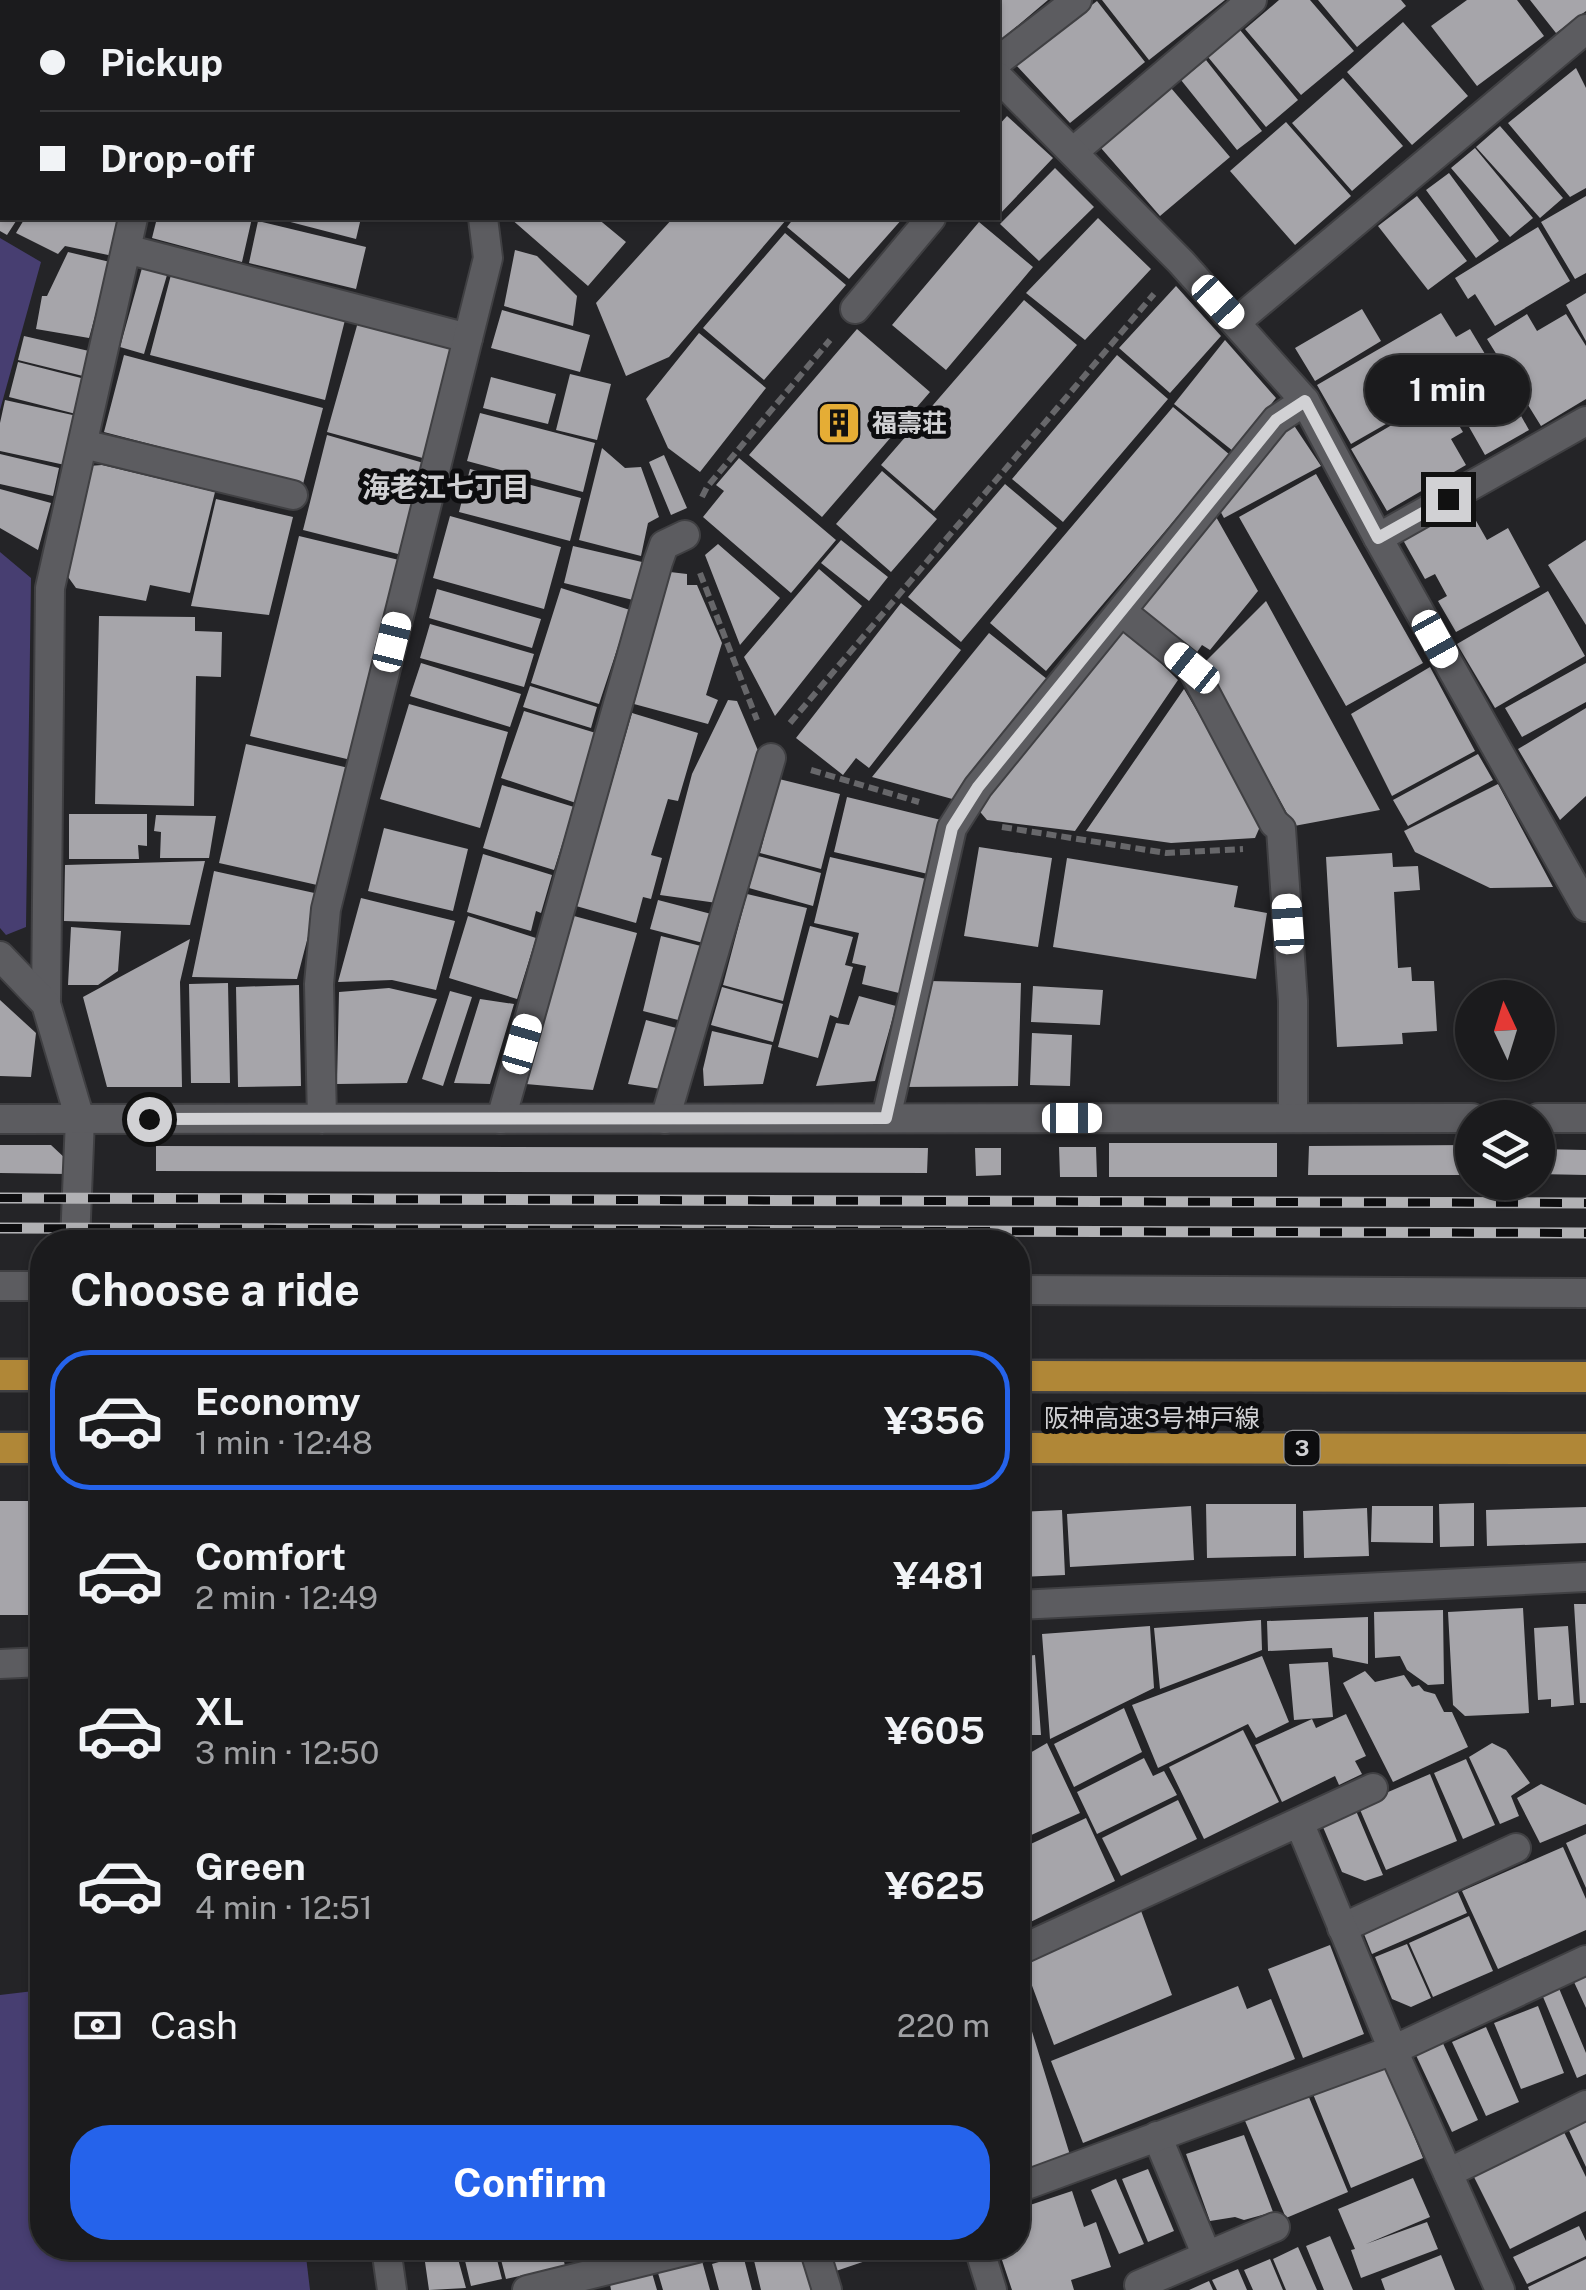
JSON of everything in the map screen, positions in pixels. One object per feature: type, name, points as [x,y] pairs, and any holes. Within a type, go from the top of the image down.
[{"type":"highway","points":[[0,1376],[30,1375]]},
{"type":"highway","name":"阪神高速3号神戸線","points":[[1030,1376],[1586,1377]]},
{"type":"highway","points":[[0,1448],[30,1448]]},
{"type":"highway","name":"阪神高速3号神戸線","points":[[1030,1448],[1586,1449]]},
{"type":"street","points":[[1000,60],[1077,0]]},
{"type":"street","points":[[1073,152],[1252,0]]},
{"type":"street","points":[[1236,322],[1586,29]]},
{"type":"street","points":[[1003,94],[1073,152],[1181,262],[1305,401],[1586,907]]},
{"type":"street","points":[[75,1230],[80,1119],[46,1004],[50,588],[133,220]]},
{"type":"street","points":[[322,1119],[319,984],[326,909],[488,258],[483,220]]},
{"type":"street","points":[[855,309],[929,220]]},
{"type":"street","points":[[126,249],[468,338]]},
{"type":"street","points":[[886,1118],[952,828],[960,814],[1276,420],[1305,401]]},
{"type":"street","points":[[1378,538],[1586,420]]},
{"type":"street","points":[[83,444],[293,496]]},
{"type":"street","points":[[501,1119],[658,562],[664,545],[686,536]]},
{"type":"street","points":[[1121,611],[1192,668],[1274,823],[1281,829],[1293,1001],[1294,1118]]},
{"type":"street","points":[[665,1119],[771,758]]},
{"type":"street","points":[[0,956],[46,1004]]},
{"type":"street","points":[[0,1119],[1455,1118]]},
{"type":"street","points":[[1555,1118],[1586,1118]]},
{"type":"street","points":[[0,1286],[30,1286]]},
{"type":"street","points":[[1030,1290],[1586,1294]]},
{"type":"street","points":[[1030,1604],[1586,1577]]},
{"type":"street","points":[[0,1664],[30,1663]]},
{"type":"street","points":[[1030,1946],[1373,1788]]},
{"type":"street","points":[[1298,1822],[1393,2050],[1500,2290]]},
{"type":"street","points":[[1342,1928],[1516,1848]]},
{"type":"street","points":[[1030,2184],[1393,2050],[1586,1960]]},
{"type":"street","points":[[1448,2173],[1586,2105]]},
{"type":"street","points":[[1157,2136],[1207,2256]]},
{"type":"street","points":[[1139,2285],[1275,2226]]},
{"type":"street","points":[[388,2260],[392,2290]]},
{"type":"street","points":[[527,2290],[648,2260]]},
{"type":"street","points":[[818,2260],[827,2290]]},
{"type":"street","points":[[983,2260],[992,2290]]},
{"type":"path","points":[[771,758],[776,739],[1181,262]]},
{"type":"path","points":[[771,758],[686,536],[707,487],[855,309]]},
{"type":"path","points":[[771,758],[986,824],[1166,853],[1284,847]]},
{"type":"shaded area","points":[[0,238],[41,262],[0,410]]},
{"type":"shaded area","points":[[0,552],[31,578],[26,927],[6,935],[0,928]]},
{"type":"shaded area","points":[[30,1991],[30,2260],[306,2260],[310,2290],[0,2290],[0,1995]]},
{"type":"building","points":[[1000,0],[1048,0],[1000,40]]},
{"type":"building","points":[[1102,0],[1225,0],[1149,60]]},
{"type":"building","points":[[1279,0],[1310,0],[1354,51],[1301,95],[1245,29]]},
{"type":"building","points":[[1318,0],[1401,0],[1406,6],[1357,47]]},
{"type":"building","points":[[1467,0],[1517,0],[1544,36],[1477,86],[1431,26]]},
{"type":"building","points":[[1530,0],[1586,0],[1586,11],[1556,33]]},
{"type":"building","points":[[1097,1],[1145,62],[1070,123],[1015,64]]},
{"type":"building","points":[[1403,22],[1468,96],[1412,145],[1347,72]]},
{"type":"building","points":[[1240,30],[1298,100],[1266,127],[1208,57]]},
{"type":"building","points":[[1206,60],[1262,131],[1237,150],[1181,80]]},
{"type":"building","points":[[1576,68],[1586,88],[1586,188],[1570,197],[1508,123]]},
{"type":"building","points":[[1343,78],[1403,146],[1352,191],[1292,123]]},
{"type":"building","points":[[1171,88],[1230,157],[1160,216],[1101,148]]},
{"type":"building","points":[[1007,116],[1053,158],[1000,214],[1000,124]]},
{"type":"building","points":[[1286,122],[1351,196],[1295,245],[1230,171]]},
{"type":"building","points":[[1500,126],[1563,198],[1540,218],[1476,147]]},
{"type":"building","points":[[1475,148],[1533,218],[1510,237],[1451,168]]},
{"type":"building","points":[[1055,168],[1094,207],[1039,261],[1000,224]]},
{"type":"building","points":[[1449,173],[1499,241],[1476,258],[1426,190]]},
{"type":"building","points":[[1417,196],[1467,261],[1428,290],[1378,226]]},
{"type":"building","points":[[1586,196],[1586,273],[1575,279],[1541,222]]},
{"type":"building","points":[[1098,218],[1151,269],[1085,340],[1026,293]]},
{"type":"building","points":[[0,220],[17,220],[7,235],[0,231]]},
{"type":"building","points":[[24,220],[123,220],[113,256],[65,246],[58,254],[16,233]]},
{"type":"building","points":[[156,220],[252,220],[242,262],[152,238]]},
{"type":"building","points":[[283,220],[361,220],[356,239]]},
{"type":"building","points":[[512,220],[599,220],[626,242],[588,286]]},
{"type":"building","points":[[671,220],[786,220],[669,357],[626,376],[596,303]]},
{"type":"building","points":[[792,220],[901,220],[849,279],[787,227]]},
{"type":"building","points":[[258,221],[366,247],[356,289],[249,263]]},
{"type":"building","points":[[979,222],[1033,267],[946,370],[892,325]]},
{"type":"building","points":[[1538,227],[1570,281],[1495,326],[1475,294],[1468,299],[1455,278]]},
{"type":"building","points":[[785,233],[846,285],[764,380],[703,328]]},
{"type":"building","points":[[515,250],[537,256],[577,296],[573,326],[504,306]]},
{"type":"building","points":[[68,252],[110,262],[89,338],[36,329],[42,296],[47,296]]},
{"type":"building","points":[[142,268],[167,275],[144,354],[120,347]]},
{"type":"building","points":[[172,271],[346,316],[325,400],[150,355]]},
{"type":"building","points":[[1176,286],[1221,336],[1170,393],[1119,348]]},
{"type":"building","points":[[1586,293],[1586,341],[1566,305]]},
{"type":"building","points":[[1024,300],[1077,345],[934,511],[881,465]]},
{"type":"building","points":[[1362,309],[1381,341],[1315,381],[1295,348]]},
{"type":"building","points":[[502,310],[590,335],[580,372],[491,348]]},
{"type":"building","points":[[1441,313],[1456,337],[1470,329],[1491,364],[1351,444],[1317,385]]},
{"type":"building","points":[[1527,314],[1537,331],[1566,314],[1586,346],[1586,399],[1541,426],[1487,339]]},
{"type":"building","points":[[358,322],[461,351],[430,460],[327,432]]},
{"type":"building","name":"福壽荘","points":[[857,329],[930,392],[822,517],[749,455]]},
{"type":"building","points":[[699,333],[766,388],[700,472],[668,448],[646,399]]},
{"type":"building","points":[[24,336],[89,351],[83,376],[18,360]]},
{"type":"building","points":[[1225,340],[1276,398],[1233,451],[1174,404]]},
{"type":"building","points":[[124,355],[323,408],[303,484],[104,432]]},
{"type":"building","points":[[1117,355],[1168,399],[1063,522],[1012,479]]},
{"type":"building","points":[[18,362],[85,379],[76,414],[9,397]]},
{"type":"building","points":[[1496,371],[1529,430],[1485,455],[1452,397]]},
{"type":"building","points":[[570,374],[611,384],[597,440],[556,430]]},
{"type":"building","points":[[491,377],[556,394],[548,424],[483,408]]},
{"type":"building","points":[[1441,396],[1463,432],[1451,439],[1466,465],[1387,511],[1351,449]]},
{"type":"building","points":[[5,400],[77,416],[65,465],[0,451]]},
{"type":"building","points":[[1173,407],[1230,455],[1046,671],[990,623]]},
{"type":"building","points":[[480,413],[595,443],[583,492],[467,461]]},
{"type":"building","points":[[1280,424],[1295,427],[1321,466],[1224,518],[1218,507]]},
{"type":"building","points":[[327,435],[427,464],[402,555],[303,530]]},
{"type":"building","points":[[602,448],[625,468],[641,467],[659,517],[648,523],[641,556],[579,540]]},
{"type":"building","points":[[0,454],[59,468],[53,496],[0,484]]},
{"type":"building","points":[[664,455],[687,508],[671,515],[649,462]]},
{"type":"building","points":[[739,458],[836,540],[791,593],[703,517],[724,491],[716,485]]},
{"type":"building","points":[[102,465],[215,492],[190,593],[150,585],[146,601],[76,588],[66,574],[89,466]]},
{"type":"building","points":[[470,469],[581,498],[570,541],[459,512]]},
{"type":"building","points":[[882,471],[937,519],[891,572],[836,524]]},
{"type":"building","points":[[1316,474],[1423,663],[1346,706],[1239,517]]},
{"type":"building","points":[[1005,484],[1057,528],[961,642],[908,597]]},
{"type":"building","points":[[0,489],[51,503],[38,550],[0,528]]},
{"type":"building","points":[[216,499],[293,517],[269,615],[191,606]]},
{"type":"building","points":[[1467,505],[1487,540],[1508,528],[1540,587],[1456,632],[1438,601],[1447,596],[1435,574],[1425,579],[1403,540]]},
{"type":"building","points":[[1215,515],[1258,591],[1210,650],[1202,645],[1195,655],[1138,610]]},
{"type":"building","points":[[450,516],[561,547],[544,609],[433,578]]},
{"type":"building","points":[[299,536],[399,560],[351,760],[250,736]]},
{"type":"building","points":[[841,540],[888,577],[869,601],[821,563]]},
{"type":"building","points":[[1586,540],[1586,625],[1548,565]]},
{"type":"building","points":[[718,544],[780,598],[740,645],[705,555]]},
{"type":"building","points":[[573,546],[642,562],[633,600],[564,583]]},
{"type":"building","points":[[819,569],[862,606],[775,716],[744,657]]},
{"type":"building","points":[[670,572],[687,574],[687,585],[697,585],[722,643],[706,695],[718,700],[708,724],[634,704]]},
{"type":"building","points":[[561,588],[630,610],[599,704],[531,683]]},
{"type":"building","points":[[437,589],[541,619],[532,648],[429,618]]},
{"type":"building","points":[[1548,591],[1585,656],[1495,708],[1457,644]]},
{"type":"building","points":[[1266,601],[1380,810],[1294,826],[1204,663]]},
{"type":"building","points":[[901,603],[961,650],[869,768],[856,758],[843,775],[796,738]]},
{"type":"building","points":[[99,616],[195,617],[195,631],[222,632],[221,677],[196,676],[194,806],[95,804]]},
{"type":"building","points":[[430,624],[534,654],[524,687],[420,658]]},
{"type":"building","points":[[1124,627],[1178,680],[1075,831],[987,820],[976,807]]},
{"type":"building","points":[[989,633],[1052,683],[956,800],[872,777]]},
{"type":"building","points":[[421,663],[521,694],[510,727],[410,696]]},
{"type":"building","points":[[1586,663],[1586,702],[1522,737],[1505,708]]},
{"type":"building","points":[[1430,667],[1475,751],[1392,796],[1351,714]]},
{"type":"building","points":[[530,686],[597,707],[591,728],[523,707]]},
{"type":"building","points":[[1184,689],[1262,822],[1255,838],[1171,843],[1086,831]]},
{"type":"building","points":[[728,700],[737,701],[762,760],[717,903],[660,895],[692,774]]},
{"type":"building","points":[[409,704],[508,732],[480,828],[380,799]]},
{"type":"building","points":[[1586,708],[1586,796],[1560,820],[1518,749]]},
{"type":"building","points":[[524,711],[599,734],[576,803],[501,778]]},
{"type":"building","points":[[632,713],[698,733],[678,801],[668,799],[651,855],[662,858],[651,899],[643,897],[636,923],[576,906]]},
{"type":"building","points":[[246,744],[353,769],[326,887],[219,863]]},
{"type":"building","points":[[1478,754],[1493,780],[1408,826],[1393,800]]},
{"type":"building","points":[[779,779],[840,794],[821,869],[760,853]]},
{"type":"building","points":[[1498,784],[1553,887],[1490,888],[1415,852],[1404,831]]},
{"type":"building","points":[[502,785],[574,807],[554,870],[483,848]]},
{"type":"building","points":[[847,797],[941,820],[928,874],[834,852]]},
{"type":"building","points":[[69,814],[147,814],[147,846],[138,845],[139,859],[69,859]]},
{"type":"building","points":[[156,815],[216,816],[209,858],[160,858],[161,832],[154,831]]},
{"type":"building","points":[[384,828],[468,849],[453,911],[368,891]]},
{"type":"building","points":[[979,847],[1052,858],[1038,947],[964,936]]},
{"type":"building","points":[[1392,853],[1393,867],[1418,866],[1420,890],[1394,892],[1398,968],[1411,967],[1412,981],[1434,981],[1437,1031],[1402,1033],[1403,1044],[1337,1047],[1326,857]]},
{"type":"building","points":[[483,854],[552,875],[541,913],[536,911],[531,931],[467,912]]},
{"type":"building","points":[[758,856],[821,873],[813,906],[749,888]]},
{"type":"building","points":[[830,857],[926,879],[899,993],[862,984],[866,966],[852,963],[859,933],[814,923]]},
{"type":"building","points":[[1067,858],[1238,886],[1234,907],[1267,913],[1256,979],[1053,947]]},
{"type":"building","points":[[205,861],[190,925],[64,921],[65,865]]},
{"type":"building","points":[[214,871],[319,894],[297,979],[192,977]]},
{"type":"building","points":[[747,894],[807,908],[783,1001],[723,985]]},
{"type":"building","points":[[361,898],[455,921],[436,990],[392,980],[338,982]]},
{"type":"building","points":[[658,900],[715,915],[707,944],[650,929]]},
{"type":"building","points":[[468,916],[536,938],[517,999],[449,978]]},
{"type":"building","points":[[574,916],[637,933],[593,1090],[526,1084]]},
{"type":"building","points":[[810,926],[853,937],[845,965],[853,967],[838,1018],[830,1015],[818,1058],[778,1047]]},
{"type":"building","points":[[71,927],[121,931],[118,971],[98,985],[68,985]]},
{"type":"building","points":[[661,936],[705,947],[686,1022],[643,1011]]},
{"type":"building","points":[[190,939],[180,982],[182,1087],[107,1087],[83,997]]},
{"type":"building","points":[[929,981],[1021,983],[1018,1086],[904,1087]]},
{"type":"building","points":[[228,983],[230,1083],[191,1083],[189,984]]},
{"type":"building","points":[[299,985],[301,1086],[238,1087],[236,987]]},
{"type":"building","points":[[1033,986],[1103,990],[1100,1025],[1031,1022]]},
{"type":"building","points":[[722,987],[783,1004],[773,1042],[711,1025]]},
{"type":"building","points":[[389,988],[437,999],[407,1083],[337,1084],[339,992]]},
{"type":"building","points":[[450,991],[472,997],[443,1086],[422,1079]]},
{"type":"building","points":[[859,996],[896,1006],[875,1081],[816,1086],[836,1023],[849,1025]]},
{"type":"building","points":[[480,999],[514,1004],[490,1084],[454,1083]]},
{"type":"building","points":[[0,1000],[36,1033],[31,1077],[0,1076]]},
{"type":"building","points":[[646,1020],[684,1030],[668,1090],[628,1084]]},
{"type":"building","points":[[712,1031],[772,1045],[763,1084],[704,1086],[703,1069]]},
{"type":"building","points":[[1032,1033],[1072,1035],[1070,1086],[1030,1085]]},
{"type":"building","points":[[1109,1143],[1277,1143],[1277,1177],[1109,1177]]},
{"type":"building","points":[[0,1145],[51,1145],[67,1160],[68,1174],[0,1173]]},
{"type":"building","points":[[1455,1145],[1455,1175],[1308,1175],[1309,1146]]},
{"type":"building","points":[[156,1146],[928,1148],[927,1173],[156,1171]]},
{"type":"building","points":[[1059,1147],[1096,1147],[1097,1177],[1060,1177]]},
{"type":"building","points":[[975,1148],[1001,1148],[1001,1175],[976,1176]]},
{"type":"building","points":[[1555,1149],[1586,1150],[1586,1175],[1555,1174]]},
{"type":"building","points":[[0,1501],[30,1501],[30,1615],[0,1615]]},
{"type":"building","points":[[1474,1503],[1474,1546],[1440,1547],[1439,1504]]},
{"type":"building","points":[[1206,1504],[1296,1504],[1296,1556],[1207,1558]]},
{"type":"building","points":[[1191,1506],[1194,1560],[1070,1567],[1067,1514]]},
{"type":"building","points":[[1372,1506],[1433,1506],[1433,1543],[1371,1542]]},
{"type":"building","points":[[1586,1507],[1586,1543],[1487,1546],[1486,1510]]},
{"type":"building","points":[[1367,1508],[1369,1556],[1304,1558],[1303,1511]]},
{"type":"building","points":[[1062,1510],[1065,1575],[1030,1577],[1030,1511]]},
{"type":"building","points":[[1574,1604],[1586,1604],[1586,1703],[1580,1703]]},
{"type":"building","points":[[1523,1608],[1529,1713],[1465,1716],[1453,1705],[1448,1612]]},
{"type":"building","points":[[1443,1610],[1444,1684],[1428,1685],[1407,1670],[1400,1656],[1375,1658],[1374,1612]]},
{"type":"building","points":[[1368,1617],[1368,1664],[1333,1657],[1332,1648],[1268,1651],[1267,1621]]},
{"type":"building","points":[[1261,1620],[1262,1650],[1160,1689],[1154,1628]]},
{"type":"building","points":[[1150,1626],[1154,1688],[1050,1739],[1042,1634]]},
{"type":"building","points":[[1568,1626],[1574,1705],[1551,1707],[1551,1699],[1538,1700],[1534,1628]]},
{"type":"building","points":[[1035,1655],[1041,1735],[1030,1735],[1030,1656]]},
{"type":"building","points":[[1262,1656],[1289,1722],[1256,1738],[1248,1724],[1158,1768],[1132,1705]]},
{"type":"building","points":[[1328,1662],[1333,1717],[1294,1720],[1289,1664]]},
{"type":"building","points":[[1365,1671],[1375,1682],[1404,1675],[1412,1687],[1419,1685],[1435,1694],[1444,1712],[1452,1712],[1468,1747],[1393,1782],[1343,1683]]},
{"type":"building","points":[[1124,1708],[1142,1752],[1074,1787],[1054,1744]]},
{"type":"building","points":[[1346,1714],[1366,1756],[1355,1761],[1362,1774],[1339,1785],[1335,1776],[1282,1802],[1255,1745],[1312,1719],[1316,1728]]},
{"type":"building","points":[[1243,1730],[1279,1802],[1204,1839],[1169,1767]]},
{"type":"building","points":[[1047,1743],[1080,1813],[1030,1836],[1030,1753]]},
{"type":"building","points":[[1492,1743],[1506,1750],[1530,1783],[1511,1796],[1519,1816],[1500,1824],[1469,1757]]},
{"type":"building","points":[[1144,1758],[1153,1776],[1164,1771],[1177,1795],[1097,1834],[1077,1792]]},
{"type":"building","points":[[1466,1759],[1495,1825],[1463,1839],[1434,1773]]},
{"type":"building","points":[[1430,1774],[1457,1841],[1386,1870],[1358,1805]]},
{"type":"building","points":[[1541,1784],[1586,1805],[1586,1824],[1540,1843],[1517,1798]]},
{"type":"building","points":[[1178,1800],[1197,1839],[1121,1876],[1102,1838]]},
{"type":"building","points":[[1354,1806],[1383,1875],[1365,1881],[1342,1872],[1320,1820]]},
{"type":"building","points":[[1086,1818],[1115,1881],[1030,1922],[1030,1844]]},
{"type":"building","points":[[1586,1834],[1586,1888],[1566,1843]]},
{"type":"building","points":[[1563,1847],[1586,1899],[1586,1930],[1498,1969],[1462,1891]]},
{"type":"building","points":[[1457,1890],[1467,1913],[1372,1954],[1362,1929]]},
{"type":"building","points":[[1140,1908],[1172,1995],[1054,2045],[1030,1980],[1030,1961]]},
{"type":"building","points":[[1469,1916],[1493,1971],[1433,1997],[1409,1943]]},
{"type":"building","points":[[1407,1944],[1431,1998],[1411,2007],[1392,1999],[1375,1957]]},
{"type":"building","points":[[1330,1945],[1364,2034],[1303,2058],[1268,1969]]},
{"type":"building","points":[[1586,1977],[1586,2008],[1574,1982]]},
{"type":"building","points":[[1238,1986],[1247,2009],[1271,1999],[1295,2059],[1083,2143],[1051,2061]]},
{"type":"building","points":[[1558,1986],[1586,2053],[1586,2074],[1577,2078],[1541,1992]]},
{"type":"building","points":[[1538,2006],[1564,2073],[1521,2089],[1494,2023]]},
{"type":"building","points":[[1030,2025],[1070,2155],[1030,2167]]},
{"type":"building","points":[[1486,2027],[1519,2102],[1486,2116],[1452,2042]]},
{"type":"building","points":[[1441,2039],[1478,2120],[1452,2132],[1414,2051]]},
{"type":"building","points":[[1383,2060],[1423,2158],[1351,2188],[1311,2089]]},
{"type":"building","points":[[1306,2090],[1348,2192],[1286,2218],[1243,2116]]},
{"type":"building","points":[[1586,2110],[1586,2167],[1564,2120]]},
{"type":"building","points":[[1561,2126],[1586,2177],[1586,2211],[1510,2249],[1471,2171]]},
{"type":"building","points":[[1244,2135],[1273,2212],[1244,2220],[1235,2217],[1210,2221],[1186,2154]]},
{"type":"building","points":[[1148,2169],[1174,2231],[1148,2242],[1122,2179]]},
{"type":"building","points":[[1413,2178],[1430,2217],[1366,2244],[1427,2222],[1438,2249],[1361,2278],[1351,2250],[1355,2249],[1338,2209]]},
{"type":"building","points":[[1116,2179],[1144,2244],[1119,2254],[1091,2190]]},
{"type":"building","points":[[1072,2191],[1084,2227],[1096,2222],[1111,2267],[1071,2280],[1074,2290],[1012,2290],[1002,2260],[1030,2260],[1030,2205]]},
{"type":"building","points":[[1579,2226],[1586,2241],[1586,2256],[1527,2284],[1513,2257]]},
{"type":"building","points":[[1330,2236],[1353,2290],[1324,2290],[1306,2246]]},
{"type":"building","points":[[1298,2247],[1317,2290],[1286,2290],[1273,2259]]},
{"type":"building","points":[[1441,2255],[1455,2290],[1385,2290],[1381,2279]]},
{"type":"building","points":[[1270,2259],[1283,2290],[1253,2290],[1244,2270]]},
{"type":"building","points":[[1586,2259],[1586,2290],[1529,2290],[1528,2287]]},
{"type":"building","points":[[425,2260],[458,2260],[466,2288],[429,2290]]},
{"type":"building","points":[[465,2260],[497,2260],[502,2279],[471,2286]]},
{"type":"building","points":[[501,2260],[564,2260],[565,2266],[506,2279]]},
{"type":"building","points":[[744,2260],[752,2290],[719,2290],[712,2264]]},
{"type":"building","points":[[754,2260],[804,2260],[811,2290],[761,2290]]},
{"type":"building","points":[[829,2260],[868,2260],[833,2272]]},
{"type":"building","points":[[702,2261],[710,2290],[663,2290],[658,2273]]},
{"type":"building","points":[[1238,2269],[1247,2290],[1217,2290],[1212,2280]]},
{"type":"building","points":[[652,2273],[657,2290],[611,2290],[610,2284]]},
{"type":"building","points":[[1209,2281],[1213,2290],[1189,2290]]},
{"type":"railway","points":[[0,1198],[1586,1203]]},
{"type":"railway","points":[[0,1228],[634,1230]]},
{"type":"railway","points":[[1030,1231],[1586,1233]]},
{"type":"place","name":"福壽荘","points":[[839,423]]},
{"type":"district","name":"海老江七丁目","points":[[446,487]]},
{"type":"route","points":[[149,1119],[886,1118],[952,828],[978,787],[1276,420],[1305,401],[1378,538],[1448,499]]}]
